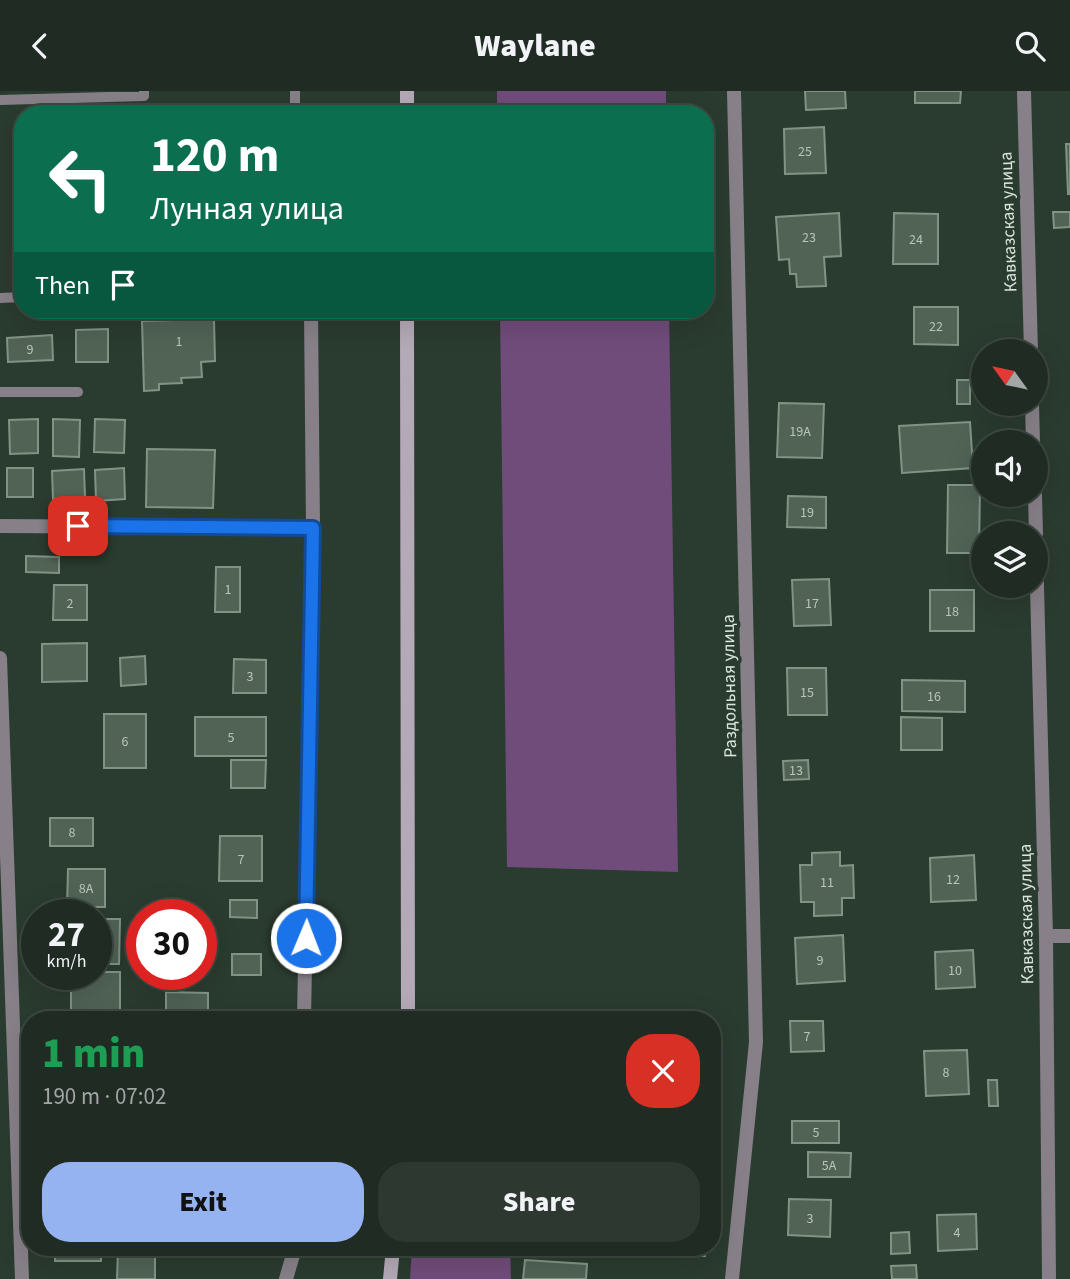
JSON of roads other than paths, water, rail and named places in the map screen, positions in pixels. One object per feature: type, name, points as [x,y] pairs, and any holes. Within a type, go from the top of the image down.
[{"type":"main road","points":[[407,319],[408,1011]]},
{"type":"main road","points":[[390,1279],[392,1256]]},
{"type":"street","name":"Раздольная улица","points":[[732,1279],[756,1041],[734,91]]},
{"type":"street","name":"Кавказская улица","points":[[1024,91],[1031,339]]},
{"type":"street","points":[[304,1011],[313,528],[311,319]]},
{"type":"street","points":[[0,526],[313,528]]},
{"type":"street","name":"Кавказская улица","points":[[1037,598],[1046,936],[1049,1279]]},
{"type":"street","points":[[0,658],[21,1251]]},
{"type":"street","points":[[1046,936],[1070,936]]},
{"type":"street","points":[[21,1256],[22,1279]]},
{"type":"street","points":[[286,1279],[293,1256]]},
{"type":"lane","points":[[0,100],[144,96],[144,91]]},
{"type":"lane","points":[[0,392],[78,392]]}]
